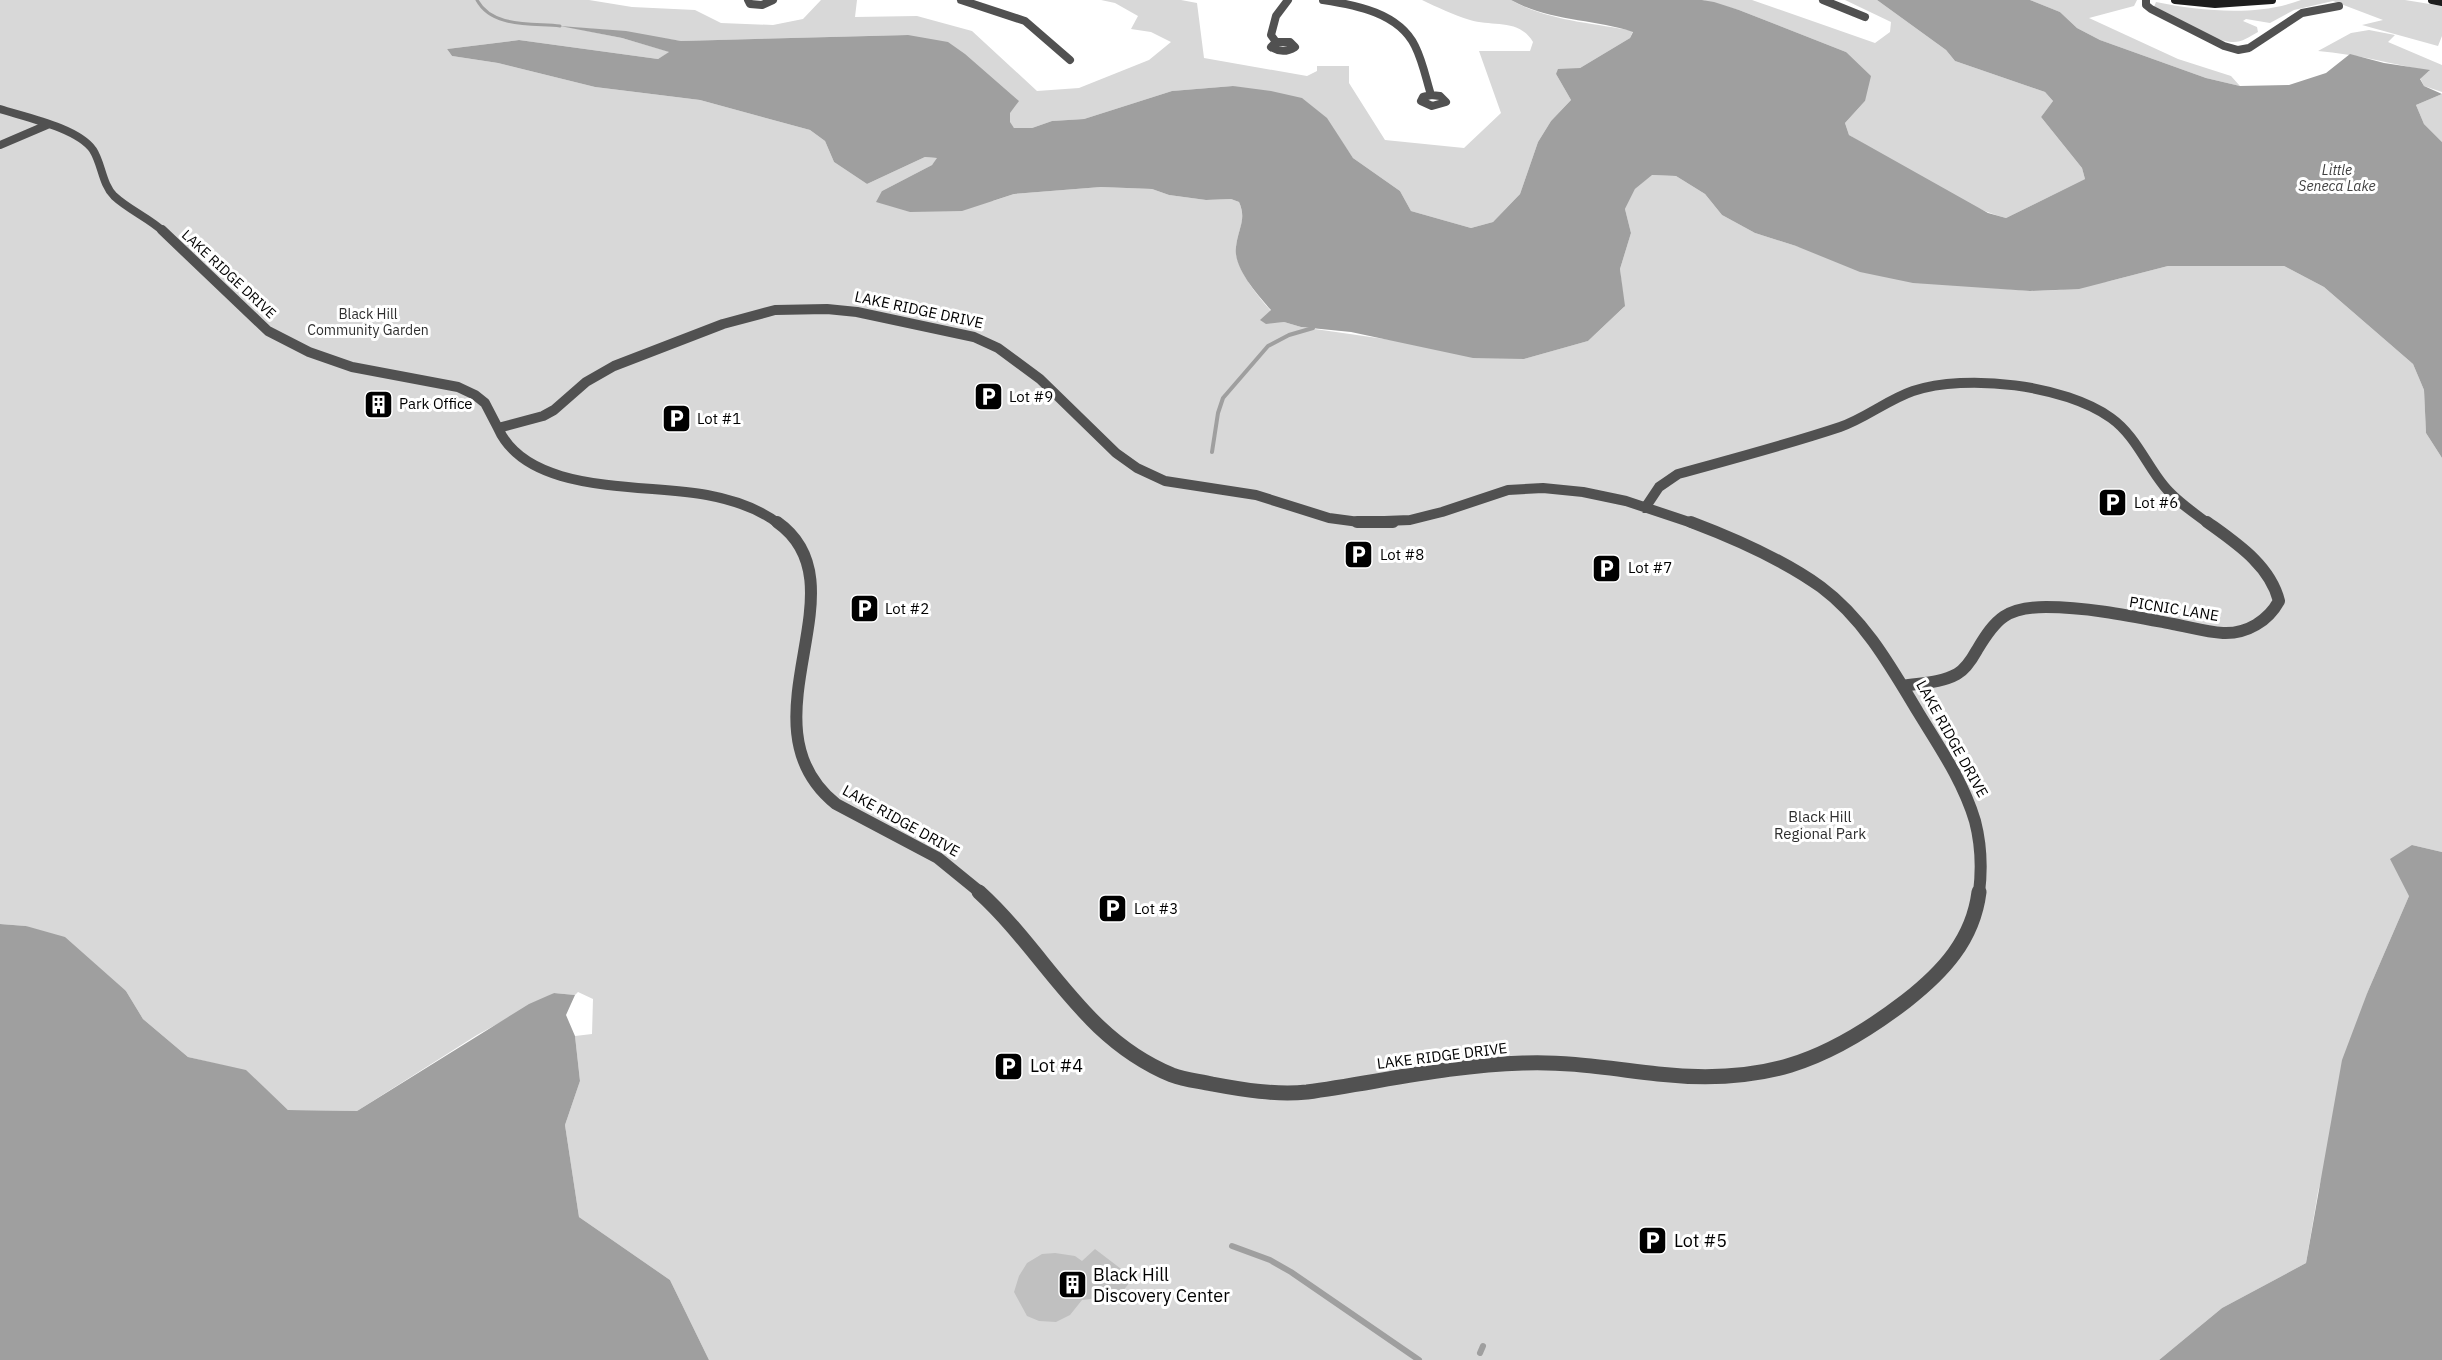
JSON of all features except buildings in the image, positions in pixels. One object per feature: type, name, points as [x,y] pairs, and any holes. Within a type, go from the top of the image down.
[{"type":"street","points":[[748,0],[750,4],[757,5],[773,0]]},
{"type":"street","points":[[961,0],[1025,21],[1070,60]]},
{"type":"street","points":[[1276,42],[1271,35],[1272,26],[1288,0]]},
{"type":"street","points":[[1323,0],[1358,7],[1382,16],[1401,27],[1413,42],[1431,95]]},
{"type":"street","points":[[1823,0],[1865,17]]},
{"type":"street","points":[[2146,0],[2146,6],[2151,9],[2224,46],[2238,50],[2249,48],[2302,13],[2338,6]]},
{"type":"street","points":[[2175,0],[2215,4],[2272,0]]},
{"type":"street","points":[[2432,0],[2442,2]]},
{"type":"street","name":"LAKE RIDGE DRIVE","points":[[0,109],[72,133],[87,143],[94,151],[114,196],[159,227],[268,331],[315,356],[384,374],[444,382],[465,389],[486,402],[493,413],[497,428],[502,441],[527,464],[585,482],[730,500],[763,512],[790,531],[807,556],[814,586],[798,678],[795,740],[807,767],[830,801],[908,840],[956,870],[1001,912],[1079,1008],[1119,1045],[1172,1075],[1237,1090],[1291,1093],[1509,1063],[1579,1065],[1706,1078],[1755,1076],[1817,1058],[1859,1035],[1914,994],[1955,955],[1978,908],[1983,861],[1973,811],[1959,781],[1903,686],[1880,648],[1860,623],[1833,597],[1805,575],[1730,536],[1645,508],[1565,489],[1538,487],[1508,490],[1418,520],[1380,525],[1330,519],[1259,495],[1178,485],[1154,477],[1127,461],[1042,381],[993,344],[974,337],[904,322],[827,309],[775,310],[723,324],[614,366],[586,382],[554,410],[543,416],[497,428]]},
{"type":"street","points":[[0,145],[47,125]]},
{"type":"street","name":"PICNIC LANE","points":[[1645,508],[1659,487],[1678,474],[1846,425],[1907,393],[1930,386],[1966,383],[2014,387],[2065,398],[2092,407],[2110,417],[2135,439],[2152,472],[2173,497],[2265,568],[2273,579],[2280,601],[2276,611],[2257,627],[2223,633],[2064,606],[2018,609],[2008,612],[1990,626],[1967,666],[1958,673],[1942,679],[1903,686]]},
{"type":"green space","name":"Black Hill Regional Park","points":[[0,0],[589,0],[632,7],[695,10],[721,23],[773,25],[803,19],[821,0],[857,0],[855,17],[917,16],[972,31],[1037,91],[1079,88],[1149,60],[1171,42],[1151,32],[1131,29],[1138,16],[1115,3],[1101,0],[1181,0],[1197,3],[1204,58],[1307,76],[1317,71],[1317,66],[1349,66],[1349,83],[1385,140],[1464,148],[1501,113],[1479,51],[1530,51],[1533,42],[1527,34],[1513,26],[1470,20],[1422,0],[1511,0],[1555,17],[1633,31],[1630,38],[1580,68],[1556,74],[1571,100],[1551,121],[1538,142],[1520,194],[1493,222],[1471,228],[1411,211],[1400,191],[1353,158],[1338,136],[1233,86],[1172,91],[1084,119],[1052,121],[1032,128],[1014,128],[907,35],[681,41],[568,27],[622,38],[670,52],[658,59],[519,40],[447,49],[452,56],[498,63],[595,87],[700,100],[810,130],[825,141],[834,162],[867,184],[925,157],[938,158],[932,165],[882,191],[993,201],[1014,194],[1101,187],[1152,189],[1169,195],[1206,200],[1231,199],[1239,202],[1242,214],[1236,255],[1248,281],[1271,311],[1261,320],[1266,323],[1284,322],[1301,327],[1524,359],[1588,341],[1624,307],[1620,269],[1631,233],[1625,209],[1635,189],[1651,175],[1676,176],[1705,194],[1722,215],[1755,233],[1796,246],[1973,286],[2030,291],[2058,290],[2110,281],[2168,266],[2284,266],[2324,287],[2413,364],[2424,390],[2426,433],[2442,458],[2442,852],[2412,845],[2409,896],[2368,991],[2318,1192],[2306,1263],[2222,1308],[2159,1360],[709,1360],[670,1280],[579,1217],[565,1125],[580,1081],[575,1036],[592,1034],[593,999],[578,992],[575,995],[554,993],[477,1035],[357,1111],[288,1110],[246,1071],[188,1057],[143,1019],[126,991],[26,926],[0,924]]},
{"type":"green space","points":[[1702,0],[1752,0],[1875,43],[1890,32],[1891,22],[1845,0],[1877,0],[1946,50],[1955,61],[2045,92],[2053,101],[2041,117],[2082,168],[2085,179],[2006,218],[1967,203],[1926,182],[1849,135],[1845,123],[1865,101],[1846,52],[1739,10]]},
{"type":"green space","points":[[2030,0],[2137,0],[2134,6],[2089,18],[2178,59],[2231,76],[2240,86],[2206,78],[2100,40],[2077,28],[2060,12]]},
{"type":"green space","points":[[2301,0],[2405,0],[2442,6],[2442,36],[2438,46],[2362,25],[2383,20],[2333,1],[2294,10],[2270,23],[2246,19],[2243,21],[2257,27],[2258,32],[2242,41],[2231,42],[2203,33],[2154,7],[2156,2],[2228,11],[2266,9]]},
{"type":"green space","points":[[2369,30],[2395,35],[2388,42],[2442,65],[2442,92],[2424,86],[2420,78],[2429,71],[2318,51],[2351,33]]},
{"type":"green space","points":[[2442,94],[2442,142],[2424,124],[2416,105]]},
{"type":"water","name":"Little Seneca Lake","points":[[1511,0],[1702,0],[1739,10],[1846,52],[1871,76],[1865,101],[1845,123],[1849,135],[1988,213],[2006,218],[2085,179],[2082,168],[2041,117],[2053,101],[2045,92],[1955,61],[1946,50],[1877,0],[2030,0],[2060,12],[2077,28],[2100,40],[2206,78],[2240,86],[2289,85],[2326,73],[2350,54],[2384,63],[2430,70],[2420,79],[2424,86],[2442,94],[2416,105],[2424,124],[2442,142],[2442,458],[2426,433],[2424,390],[2413,364],[2324,287],[2284,266],[2168,266],[2079,289],[2030,291],[1913,283],[1860,272],[1796,246],[1755,233],[1722,215],[1705,194],[1676,176],[1652,175],[1635,189],[1625,209],[1631,233],[1620,269],[1625,306],[1588,341],[1524,359],[1473,358],[1351,332],[1301,327],[1284,322],[1266,324],[1260,320],[1271,310],[1238,264],[1236,247],[1242,214],[1239,202],[1231,199],[1206,200],[1169,195],[1152,189],[1101,187],[1014,194],[962,211],[910,212],[876,202],[882,191],[932,165],[937,158],[925,157],[867,184],[834,162],[825,141],[810,130],[700,100],[595,87],[498,63],[452,56],[447,49],[519,40],[658,59],[669,52],[622,38],[560,26],[626,31],[681,41],[908,35],[948,42],[1019,101],[1010,113],[1010,122],[1014,128],[1032,128],[1052,121],[1084,119],[1172,91],[1233,86],[1271,91],[1302,98],[1327,118],[1353,158],[1400,191],[1411,211],[1471,228],[1493,222],[1520,194],[1538,142],[1551,121],[1571,100],[1556,74],[1558,69],[1580,68],[1630,38],[1633,32],[1555,16]]},
{"type":"water","points":[[2412,845],[2442,852],[2442,1360],[2159,1360],[2222,1308],[2306,1263],[2342,1060],[2368,991],[2409,896],[2390,859]]},
{"type":"water","points":[[0,924],[26,926],[65,937],[126,991],[143,1019],[188,1057],[246,1070],[288,1110],[357,1111],[529,1004],[554,993],[575,995],[566,1015],[575,1036],[580,1081],[565,1125],[579,1217],[670,1280],[709,1360],[0,1360]]},
{"type":"waterway","points":[[477,0],[484,9],[502,20],[560,26]]},
{"type":"waterway","points":[[1212,452],[1218,413],[1223,398],[1268,346],[1289,335],[1313,328]]},
{"type":"waterway","points":[[1232,1246],[1270,1260],[1291,1272],[1419,1360]]},
{"type":"waterway","points":[[1480,1353],[1483,1346]]},
{"type":"place","name":"Lot #9","points":[[988,397]]},
{"type":"place","name":"Park Office","points":[[378,404]]},
{"type":"place","name":"Lot #1","points":[[676,419]]},
{"type":"place","name":"Lot #6","points":[[2113,503]]},
{"type":"place","name":"Lot #8","points":[[1359,555]]},
{"type":"place","name":"Lot #7","points":[[1607,568]]},
{"type":"place","name":"Lot #2","points":[[864,609]]},
{"type":"place","name":"Lot #3","points":[[1113,909]]},
{"type":"place","name":"Lot #4","points":[[1009,1066]]},
{"type":"place","name":"Lot #5","points":[[1653,1241]]},
{"type":"place","name":"Black Hill Discovery Center","points":[[1072,1285]]},
{"type":"park label","name":"Black Hill Community Garden","points":[[368,322]]}]
